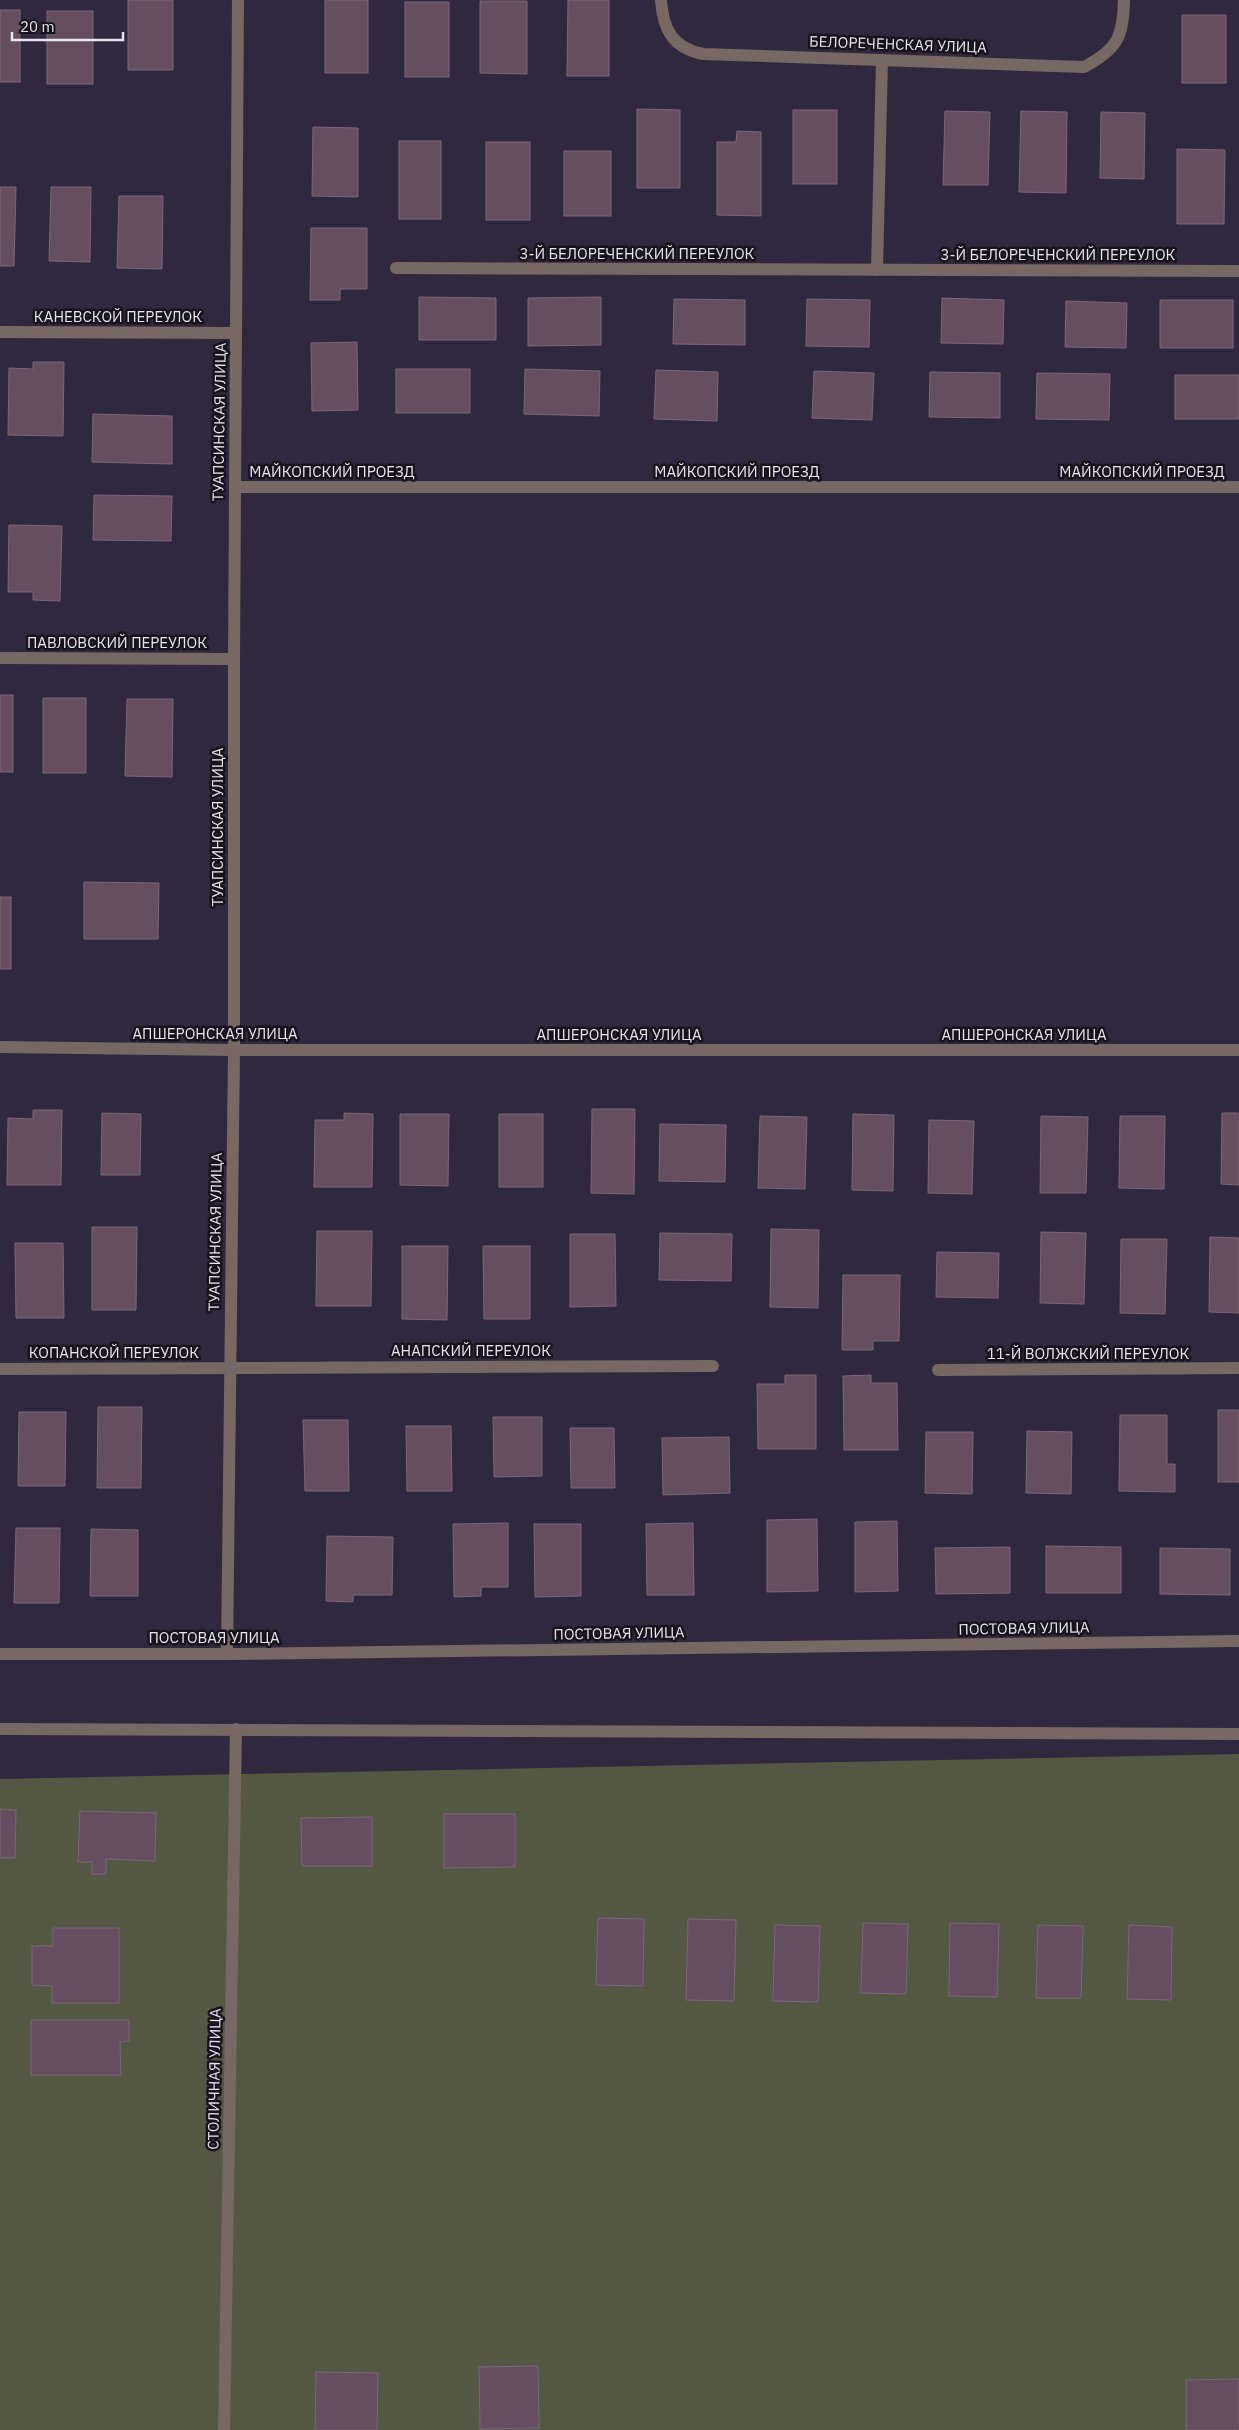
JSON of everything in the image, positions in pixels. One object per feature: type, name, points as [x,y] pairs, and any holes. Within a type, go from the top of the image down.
[{"type":"street","name":"ТУАПСИНСКАЯ УЛИЦА","points":[[227,1654],[234,1050],[238,0]]},
{"type":"street","name":"БЕЛОРЕЧЕНСКАЯ УЛИЦА","points":[[661,0],[662,15],[668,32],[677,44],[689,51],[703,54],[1084,67],[1105,56],[1118,40],[1123,24],[1124,0]]},
{"type":"street","points":[[877,270],[882,60]]},
{"type":"street","name":"3-Й БЕЛОРЕЧЕНСКИЙ ПЕРЕУЛОК","points":[[396,268],[1239,271]]},
{"type":"street","name":"КАНЕВСКОЙ ПЕРЕУЛОК","points":[[0,332],[236,332]]},
{"type":"street","name":"МАЙКОПСКИЙ ПРОЕЗД","points":[[235,487],[1239,487]]},
{"type":"street","name":"ПАВЛОВСКИЙ ПЕРЕУЛОК","points":[[0,658],[234,659]]},
{"type":"street","name":"АПШЕРОНСКАЯ УЛИЦА","points":[[0,1047],[234,1050],[1239,1050]]},
{"type":"street","name":"АНАПСКИЙ ПЕРЕУЛОК","points":[[229,1367],[713,1366]]},
{"type":"street","name":"КОПАНСКОЙ ПЕРЕУЛОК","points":[[0,1369],[229,1367]]},
{"type":"street","name":"11-Й ВОЛЖСКИЙ ПЕРЕУЛОК","points":[[938,1370],[1239,1368]]},
{"type":"street","name":"ПОСТОВАЯ УЛИЦА","points":[[0,1654],[227,1654],[1239,1641]]},
{"type":"street","points":[[0,1729],[1239,1734]]},
{"type":"street","name":"СТОЛИЧНАЯ УЛИЦА","points":[[224,2430],[236,1730]]},
{"type":"green space","points":[[1239,1754],[1239,2430],[0,2430],[0,1779]]},
{"type":"building","points":[[128,0],[173,0],[173,70],[128,70]]},
{"type":"building","points":[[325,0],[368,0],[368,73],[325,73]]},
{"type":"building","points":[[568,0],[609,0],[609,76],[567,76]]},
{"type":"building","points":[[480,1],[527,1],[527,74],[480,73]]},
{"type":"building","points":[[405,2],[449,2],[449,77],[405,77]]},
{"type":"building","points":[[0,10],[20,10],[20,82],[0,82]]},
{"type":"building","points":[[47,11],[93,11],[93,84],[47,84]]},
{"type":"building","points":[[1182,15],[1226,15],[1226,83],[1182,83]]},
{"type":"building","points":[[637,109],[680,110],[680,188],[637,188]]},
{"type":"building","points":[[793,110],[837,110],[837,184],[793,184]]},
{"type":"building","points":[[945,111],[990,112],[988,185],[943,185]]},
{"type":"building","points":[[1021,111],[1067,112],[1066,193],[1019,192]]},
{"type":"building","points":[[1101,112],[1145,113],[1144,179],[1100,178]]},
{"type":"building","points":[[313,127],[358,128],[358,197],[312,196]]},
{"type":"building","points":[[737,131],[761,132],[761,216],[717,215],[717,142],[736,142]]},
{"type":"building","points":[[399,141],[441,141],[441,219],[399,219]]},
{"type":"building","points":[[486,142],[530,142],[530,220],[486,220]]},
{"type":"building","points":[[1177,149],[1225,150],[1224,224],[1177,224]]},
{"type":"building","points":[[564,151],[611,151],[611,216],[564,216]]},
{"type":"building","points":[[0,187],[16,187],[14,266],[0,266]]},
{"type":"building","points":[[51,187],[91,187],[90,262],[49,261]]},
{"type":"building","points":[[119,196],[163,196],[162,269],[117,268]]},
{"type":"building","points":[[311,228],[367,228],[367,289],[340,289],[340,300],[310,300]]},
{"type":"building","points":[[419,297],[496,298],[496,340],[419,340]]},
{"type":"building","points":[[601,297],[601,345],[528,346],[528,298]]},
{"type":"building","points":[[942,298],[1004,300],[1003,344],[941,343]]},
{"type":"building","points":[[674,299],[745,300],[745,345],[673,344]]},
{"type":"building","points":[[807,299],[870,300],[869,347],[806,346]]},
{"type":"building","points":[[1160,300],[1233,300],[1233,348],[1160,348]]},
{"type":"building","points":[[1066,301],[1127,303],[1126,348],[1065,347]]},
{"type":"building","points":[[357,342],[358,410],[312,411],[311,343]]},
{"type":"building","points":[[33,362],[64,362],[63,436],[8,435],[9,368],[33,369]]},
{"type":"building","points":[[396,369],[470,369],[470,413],[396,413]]},
{"type":"building","points":[[525,369],[600,371],[599,416],[524,414]]},
{"type":"building","points":[[656,370],[718,372],[717,421],[654,419]]},
{"type":"building","points":[[814,371],[874,373],[872,420],[812,418]]},
{"type":"building","points":[[930,372],[1000,373],[1000,418],[929,417]]},
{"type":"building","points":[[1037,373],[1110,374],[1109,420],[1036,419]]},
{"type":"building","points":[[1175,375],[1239,375],[1239,419],[1175,419]]},
{"type":"building","points":[[93,414],[172,416],[172,464],[92,462]]},
{"type":"building","points":[[94,495],[172,496],[171,541],[93,540]]},
{"type":"building","points":[[9,525],[62,526],[60,601],[33,600],[33,592],[8,592]]},
{"type":"building","points":[[0,695],[13,695],[13,772],[0,772]]},
{"type":"building","points":[[43,698],[86,698],[86,773],[43,773]]},
{"type":"building","points":[[127,699],[173,699],[172,777],[125,776]]},
{"type":"building","points":[[84,882],[159,883],[158,939],[84,939]]},
{"type":"building","points":[[0,897],[11,897],[11,969],[0,969]]},
{"type":"building","points":[[592,1109],[635,1109],[634,1194],[591,1193]]},
{"type":"building","points":[[33,1110],[62,1110],[61,1185],[7,1185],[8,1118],[33,1119]]},
{"type":"building","points":[[102,1113],[141,1114],[140,1175],[101,1175]]},
{"type":"building","points":[[344,1113],[373,1114],[372,1187],[314,1187],[315,1120],[344,1120]]},
{"type":"building","points":[[1222,1113],[1239,1113],[1239,1185],[1221,1184]]},
{"type":"building","points":[[400,1114],[449,1114],[448,1186],[400,1185]]},
{"type":"building","points":[[499,1114],[543,1114],[543,1187],[499,1187]]},
{"type":"building","points":[[853,1114],[894,1115],[893,1191],[852,1190]]},
{"type":"building","points":[[760,1116],[807,1117],[805,1189],[758,1188]]},
{"type":"building","points":[[1041,1116],[1088,1117],[1086,1193],[1040,1193]]},
{"type":"building","points":[[1120,1116],[1165,1116],[1164,1189],[1119,1188]]},
{"type":"building","points":[[929,1120],[974,1121],[972,1194],[928,1193]]},
{"type":"building","points":[[660,1124],[726,1125],[725,1182],[659,1181]]},
{"type":"building","points":[[92,1227],[137,1227],[136,1310],[92,1310]]},
{"type":"building","points":[[771,1229],[819,1230],[818,1308],[770,1307]]},
{"type":"building","points":[[317,1231],[372,1231],[371,1306],[316,1306]]},
{"type":"building","points":[[1041,1232],[1086,1233],[1084,1304],[1040,1303]]},
{"type":"building","points":[[660,1233],[732,1234],[731,1281],[659,1280]]},
{"type":"building","points":[[570,1234],[615,1234],[616,1306],[570,1307]]},
{"type":"building","points":[[1210,1237],[1239,1238],[1239,1313],[1209,1312]]},
{"type":"building","points":[[1121,1239],[1167,1239],[1165,1314],[1120,1313]]},
{"type":"building","points":[[15,1243],[63,1243],[64,1318],[16,1318]]},
{"type":"building","points":[[402,1246],[448,1246],[447,1320],[402,1319]]},
{"type":"building","points":[[483,1246],[530,1246],[530,1319],[484,1319]]},
{"type":"building","points":[[937,1252],[999,1253],[998,1298],[936,1297]]},
{"type":"building","points":[[843,1275],[900,1275],[899,1341],[873,1341],[873,1350],[842,1350]]},
{"type":"building","points":[[785,1375],[816,1375],[816,1449],[758,1449],[757,1384],[785,1384]]},
{"type":"building","points":[[871,1375],[871,1383],[897,1383],[898,1450],[844,1450],[843,1376]]},
{"type":"building","points":[[98,1407],[142,1407],[141,1488],[97,1488]]},
{"type":"building","points":[[1218,1410],[1239,1410],[1239,1482],[1218,1482]]},
{"type":"building","points":[[19,1412],[66,1412],[65,1486],[18,1486]]},
{"type":"building","points":[[1120,1415],[1167,1415],[1167,1464],[1175,1464],[1175,1492],[1119,1491]]},
{"type":"building","points":[[493,1417],[542,1417],[542,1476],[494,1477]]},
{"type":"building","points":[[303,1420],[348,1420],[349,1491],[305,1491]]},
{"type":"building","points":[[406,1426],[451,1426],[452,1491],[407,1491]]},
{"type":"building","points":[[570,1428],[614,1428],[615,1488],[571,1488]]},
{"type":"building","points":[[1027,1431],[1072,1432],[1071,1494],[1026,1493]]},
{"type":"building","points":[[926,1432],[973,1432],[972,1494],[925,1493]]},
{"type":"building","points":[[729,1437],[730,1493],[663,1495],[662,1438]]},
{"type":"building","points":[[817,1519],[818,1591],[767,1592],[767,1520]]},
{"type":"building","points":[[897,1521],[898,1591],[855,1592],[855,1522]]},
{"type":"building","points":[[508,1523],[508,1587],[481,1587],[481,1596],[454,1597],[453,1524]]},
{"type":"building","points":[[693,1523],[694,1595],[647,1595],[646,1524]]},
{"type":"building","points":[[534,1524],[581,1524],[581,1596],[535,1597]]},
{"type":"building","points":[[16,1528],[60,1528],[59,1603],[14,1603]]},
{"type":"building","points":[[91,1529],[138,1530],[138,1596],[90,1596]]},
{"type":"building","points":[[327,1536],[393,1537],[392,1595],[353,1595],[353,1602],[326,1601]]},
{"type":"building","points":[[1046,1546],[1121,1547],[1121,1593],[1046,1593]]},
{"type":"building","points":[[1010,1547],[1010,1593],[936,1594],[935,1548]]},
{"type":"building","points":[[1160,1548],[1230,1549],[1230,1595],[1160,1594]]},
{"type":"building","points":[[0,1809],[16,1810],[15,1858],[0,1858]]},
{"type":"building","points":[[80,1811],[156,1813],[155,1861],[106,1859],[106,1874],[92,1874],[92,1862],[78,1862]]},
{"type":"building","points":[[444,1814],[515,1814],[515,1867],[444,1868]]},
{"type":"building","points":[[372,1817],[372,1866],[302,1866],[301,1818]]},
{"type":"building","points":[[598,1918],[644,1919],[643,1986],[596,1985]]},
{"type":"building","points":[[688,1919],[736,1920],[734,2001],[686,2000]]},
{"type":"building","points":[[863,1923],[908,1924],[906,1994],[861,1993]]},
{"type":"building","points":[[950,1923],[999,1924],[997,1997],[949,1996]]},
{"type":"building","points":[[775,1925],[820,1926],[818,2002],[773,2001]]},
{"type":"building","points":[[1038,1925],[1083,1926],[1081,1998],[1036,1998]]},
{"type":"building","points":[[1129,1925],[1172,1927],[1171,2000],[1127,1999]]},
{"type":"building","points":[[53,1928],[119,1928],[119,2003],[52,2003],[52,1986],[32,1985],[32,1946],[53,1946]]},
{"type":"building","points":[[31,2020],[129,2020],[129,2041],[120,2042],[121,2075],[31,2075]]},
{"type":"building","points":[[538,2366],[539,2428],[480,2429],[479,2367]]},
{"type":"building","points":[[316,2372],[378,2373],[377,2430],[315,2430]]},
{"type":"building","points":[[1239,2379],[1239,2430],[1186,2430],[1186,2380]]}]
